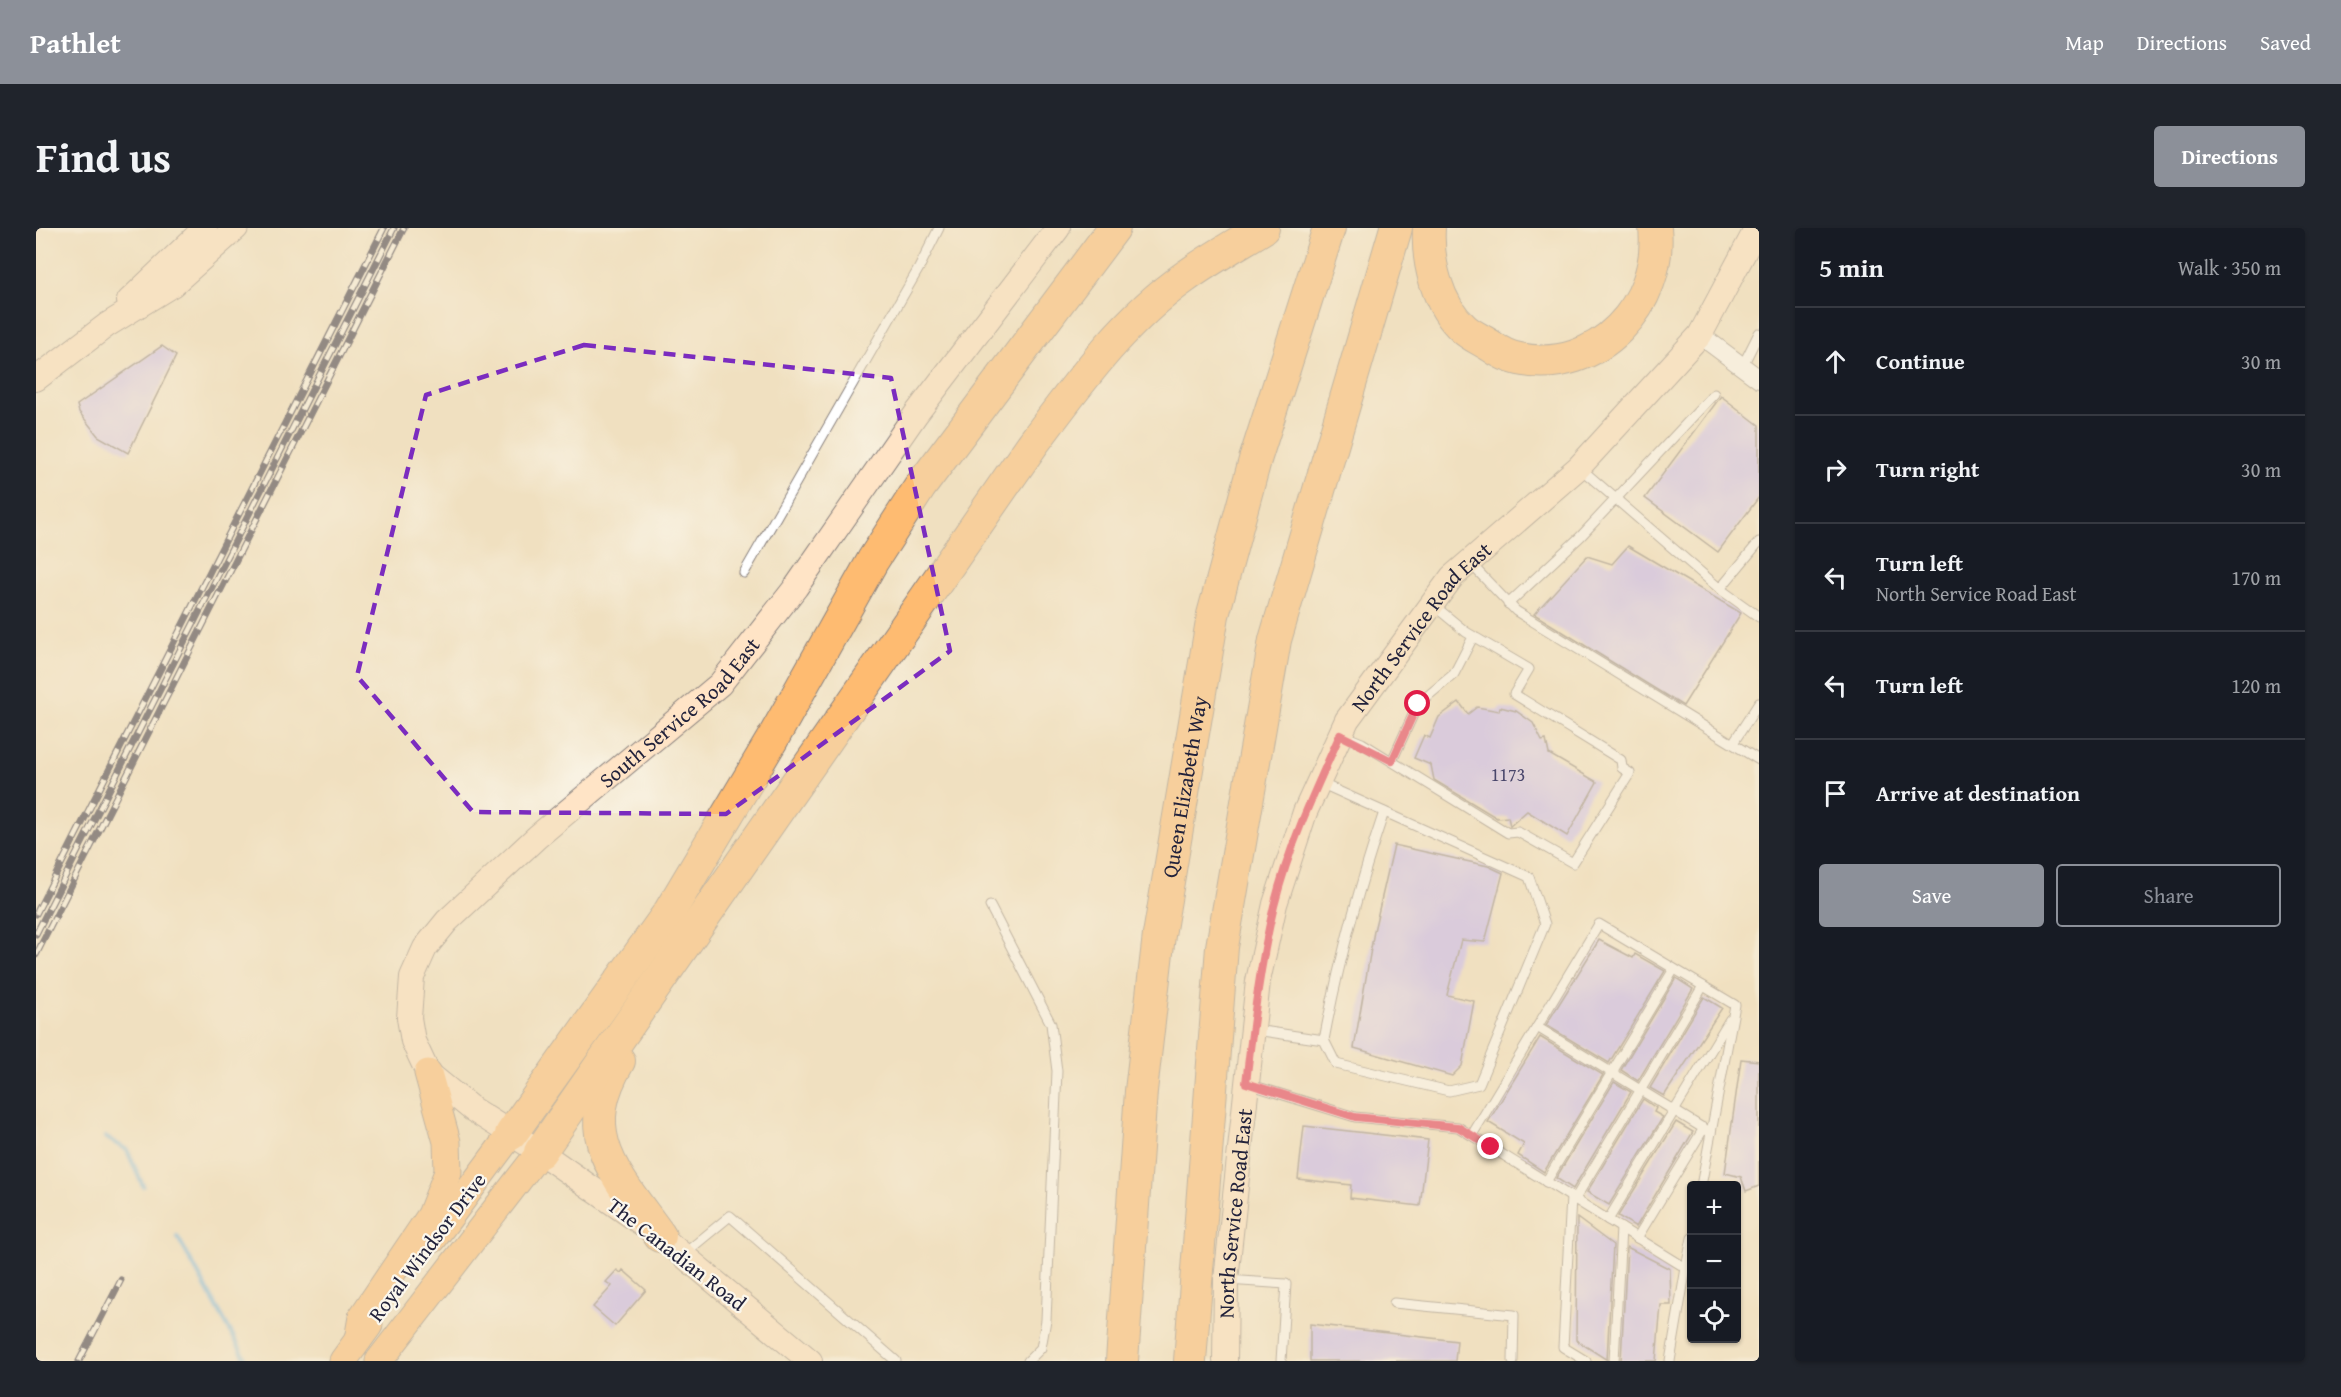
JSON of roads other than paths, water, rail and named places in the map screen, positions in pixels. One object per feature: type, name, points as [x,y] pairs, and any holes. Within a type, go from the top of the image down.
[{"type":"highway","points":[[511,1134],[670,911],[773,738],[873,560],[920,487],[1114,228]]},
{"type":"highway","points":[[540,1152],[1032,445],[1086,372],[1153,304],[1184,277],[1263,228]]},
{"type":"highway","name":"Queen Elizabeth Way","points":[[1122,1361],[1141,1091],[1156,958],[1213,615],[1255,460],[1329,228]]},
{"type":"highway","points":[[1190,1361],[1222,947],[1275,640],[1396,228]]},
{"type":"highway","points":[[1429,228],[1428,246],[1438,287],[1454,317],[1464,328],[1497,352],[1535,361],[1567,358],[1582,353],[1610,337],[1622,327],[1648,287],[1656,256],[1655,228]]},
{"type":"highway","points":[[654,988],[642,1022],[605,1084],[600,1110],[602,1142],[614,1172],[672,1246]]},
{"type":"main road","points":[[350,1350],[362,1317],[431,1215],[448,1172],[447,1142],[428,1073]]},
{"type":"main road","name":"Royal Windsor Drive","points":[[350,1350],[511,1134]]},
{"type":"main road","name":"Royal Windsor Drive","points":[[380,1361],[540,1152]]},
{"type":"street","points":[[107,325],[153,276],[206,228]]},
{"type":"street","points":[[36,379],[107,325],[172,285],[236,228]]},
{"type":"street","name":"South Service Road East","points":[[540,1152],[472,1109],[428,1073],[413,1041],[409,1018],[412,977],[425,948],[447,921],[537,837],[720,684],[796,587],[916,414],[1058,228]]},
{"type":"street","name":"North Service Road East","points":[[1225,1361],[1226,1280],[1258,981],[1275,904],[1305,812],[1347,720],[1452,577],[1578,467],[1701,335],[1758,228]]},
{"type":"street","points":[[1701,335],[1759,379]]},
{"type":"street","name":"The Canadian Road","points":[[540,1152],[672,1246],[810,1361]]},
{"type":"lane","points":[[744,573],[903,298],[939,228]]},
{"type":"lane","points":[[1742,367],[1759,333]]},
{"type":"lane","points":[[1508,604],[1581,536],[1714,394]]},
{"type":"lane","points":[[1578,467],[1720,589],[1759,617]]},
{"type":"lane","points":[[1720,589],[1759,542]]},
{"type":"lane","points":[[1469,562],[1508,604],[1527,618],[1759,760]]},
{"type":"lane","points":[[1340,735],[1392,761],[1508,832],[1518,832],[1573,863],[1630,773],[1622,768],[1621,760],[1514,694],[1529,669],[1473,637],[1432,604]]},
{"type":"lane","points":[[1392,761],[1418,704],[1454,674],[1473,637]]},
{"type":"lane","points":[[1733,743],[1759,703]]},
{"type":"lane","points":[[1318,782],[1529,877],[1545,924],[1479,1084],[1449,1090],[1336,1064],[1324,1040],[1341,952],[1384,812]]},
{"type":"lane","points":[[990,906],[1051,1023],[1057,1071],[1046,1320],[1041,1348],[1028,1361]]},
{"type":"lane","points":[[1472,1135],[1599,924],[1735,1005],[1708,1131],[1702,1181]]},
{"type":"lane","points":[[1546,1182],[1674,969]]},
{"type":"lane","points":[[1586,1361],[1563,1347],[1573,1198],[1703,986]]},
{"type":"lane","points":[[1608,1220],[1733,1014]]},
{"type":"lane","points":[[1537,1027],[1708,1131]]},
{"type":"lane","points":[[1252,1029],[1324,1040]]},
{"type":"lane","points":[[1246,1083],[1355,1117],[1458,1127],[1686,1268]]},
{"type":"lane","points":[[1638,1238],[1708,1131]]},
{"type":"lane","points":[[672,1246],[730,1216],[896,1361]]},
{"type":"lane","points":[[1614,1361],[1621,1228]]},
{"type":"lane","points":[[1670,1361],[1687,1263]]},
{"type":"lane","points":[[1226,1280],[1286,1284],[1281,1361]]},
{"type":"lane","points":[[1394,1303],[1514,1315],[1513,1361]]},
{"type":"waterway","points":[[105,1137],[127,1150],[143,1186]]},
{"type":"waterway","points":[[177,1236],[247,1361]]},
{"type":"railway","points":[[36,914],[384,228]]},
{"type":"railway","points":[[36,934],[394,228]]},
{"type":"railway","points":[[36,955],[404,228]]},
{"type":"railway","points":[[79,1361],[121,1280]]}]
